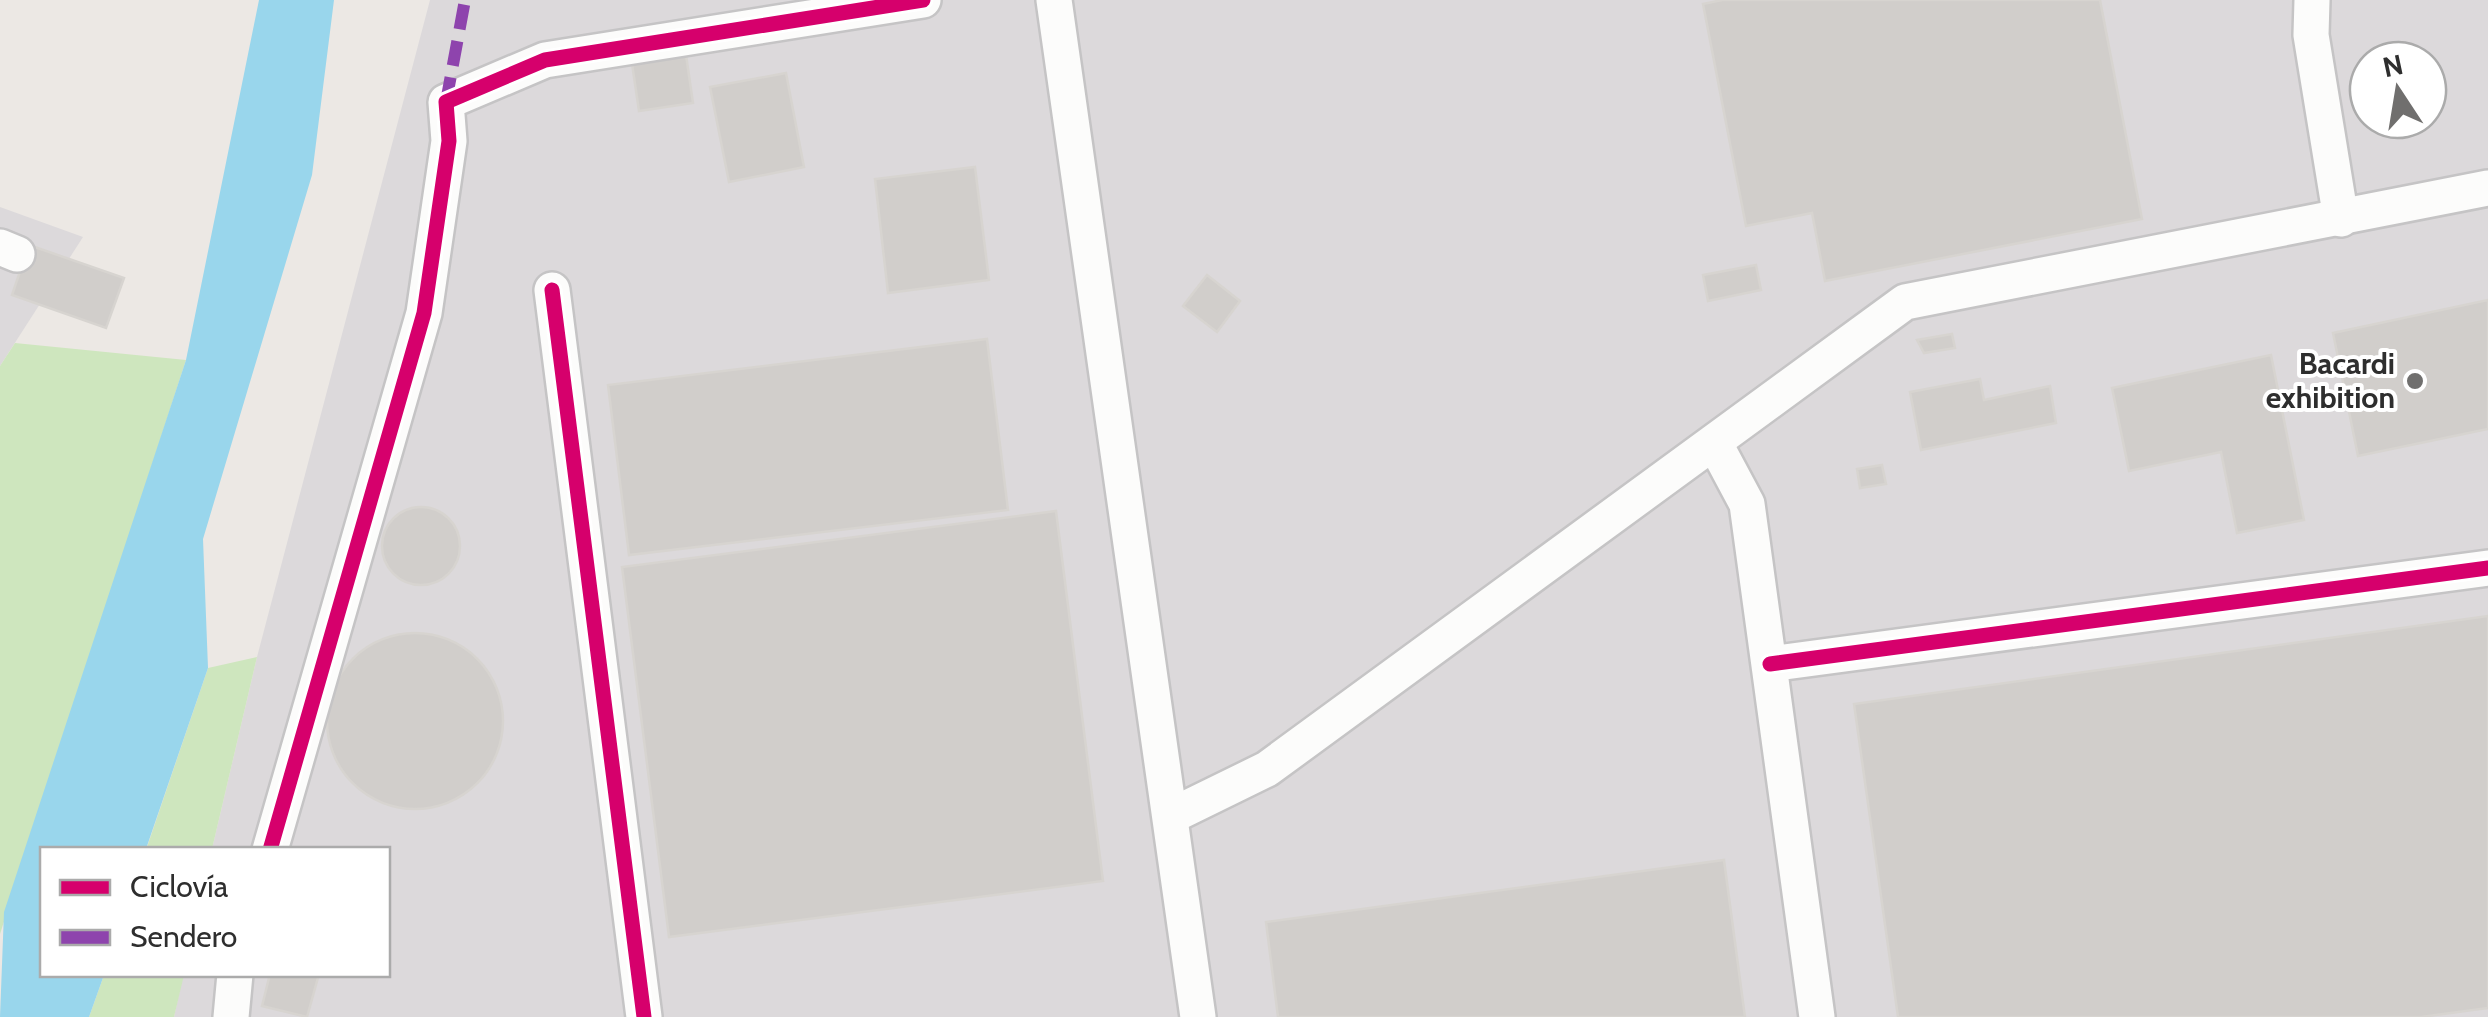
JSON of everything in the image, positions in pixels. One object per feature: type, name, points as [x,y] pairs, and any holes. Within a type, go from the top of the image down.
[{"type":"street","points":[[271,847],[424,313],[449,141],[446,102],[544,60],[922,0]]},
{"type":"street","points":[[1054,0],[1198,1017]]},
{"type":"street","points":[[2312,0],[2311,34],[2341,219]]},
{"type":"street","points":[[1171,816],[1267,768],[1905,302],[2488,188]]},
{"type":"street","points":[[552,290],[644,1017]]},
{"type":"street","points":[[1715,444],[1747,504],[1817,1017]]},
{"type":"street","points":[[1770,664],[2488,568]]},
{"type":"street","points":[[231,1017],[235,977]]},
{"type":"shaded area","points":[[430,0],[2488,0],[2488,1017],[174,1017],[183,977],[390,977],[390,847],[212,847],[257,657]]},
{"type":"shaded area","points":[[0,207],[83,237],[0,366]]},
{"type":"green space","points":[[15,343],[186,360],[0,934],[0,366]]},
{"type":"green space","points":[[257,657],[212,847],[147,847],[208,668]]},
{"type":"green space","points":[[103,977],[184,977],[174,1017],[89,1017]]},
{"type":"water","points":[[259,0],[334,0],[312,175],[203,539],[208,668],[147,847],[40,847],[40,977],[103,977],[89,1017],[0,1017],[4,912],[186,360]]},
{"type":"building","points":[[1722,0],[2100,0],[2142,219],[1825,281],[1812,213],[1746,226],[1703,4]]},
{"type":"building","points":[[684,41],[693,103],[639,111],[630,50]]},
{"type":"building","points":[[786,73],[804,167],[729,182],[710,87]]},
{"type":"building","points":[[975,167],[989,280],[888,293],[875,179]]},
{"type":"building","points":[[29,245],[124,278],[106,328],[12,295]]},
{"type":"building","points":[[1756,265],[1761,290],[1708,301],[1703,275]]},
{"type":"building","points":[[1207,275],[1240,301],[1217,332],[1183,306]]},
{"type":"building","name":"Bacardi exhibition","points":[[2488,300],[2488,429],[2358,456],[2333,333]]},
{"type":"building","points":[[1952,334],[1955,348],[1924,353],[1917,340]]},
{"type":"building","points":[[987,339],[1008,510],[629,555],[608,385]]},
{"type":"building","points":[[2271,355],[2304,520],[2237,533],[2221,452],[2129,471],[2112,388]]},
{"type":"building","points":[[1980,379],[1984,400],[2050,386],[2056,423],[1921,450],[1910,392]]},
{"type":"building","points":[[1882,465],[1886,484],[1860,488],[1857,469]]},
{"type":"building","points":[[421,507],[449,518],[460,546],[449,574],[421,585],[393,574],[382,546],[393,518]]},
{"type":"building","points":[[1056,511],[1103,881],[669,937],[622,567]]},
{"type":"building","points":[[2488,616],[2488,1008],[2421,1017],[1898,1017],[1854,704]]},
{"type":"building","points":[[415,633],[449,640],[477,659],[496,687],[503,721],[496,755],[477,783],[449,802],[415,809],[381,802],[353,783],[334,755],[327,721],[334,687],[353,659],[381,640]]},
{"type":"building","points":[[1724,860],[1745,1017],[1278,1017],[1266,922]]},
{"type":"building","points":[[269,977],[318,977],[307,1017],[262,1006]]},
{"type":"marked path","points":[[446,102],[465,0]]},
{"type":"cycle path","points":[[271,847],[424,313],[449,141],[446,102],[545,60],[923,0]]},
{"type":"cycle path","points":[[552,290],[644,1017]]},
{"type":"cycle path","points":[[1770,664],[2488,568]]},
{"type":"place","name":"Bacardi exhibition","points":[[2415,381]]}]
